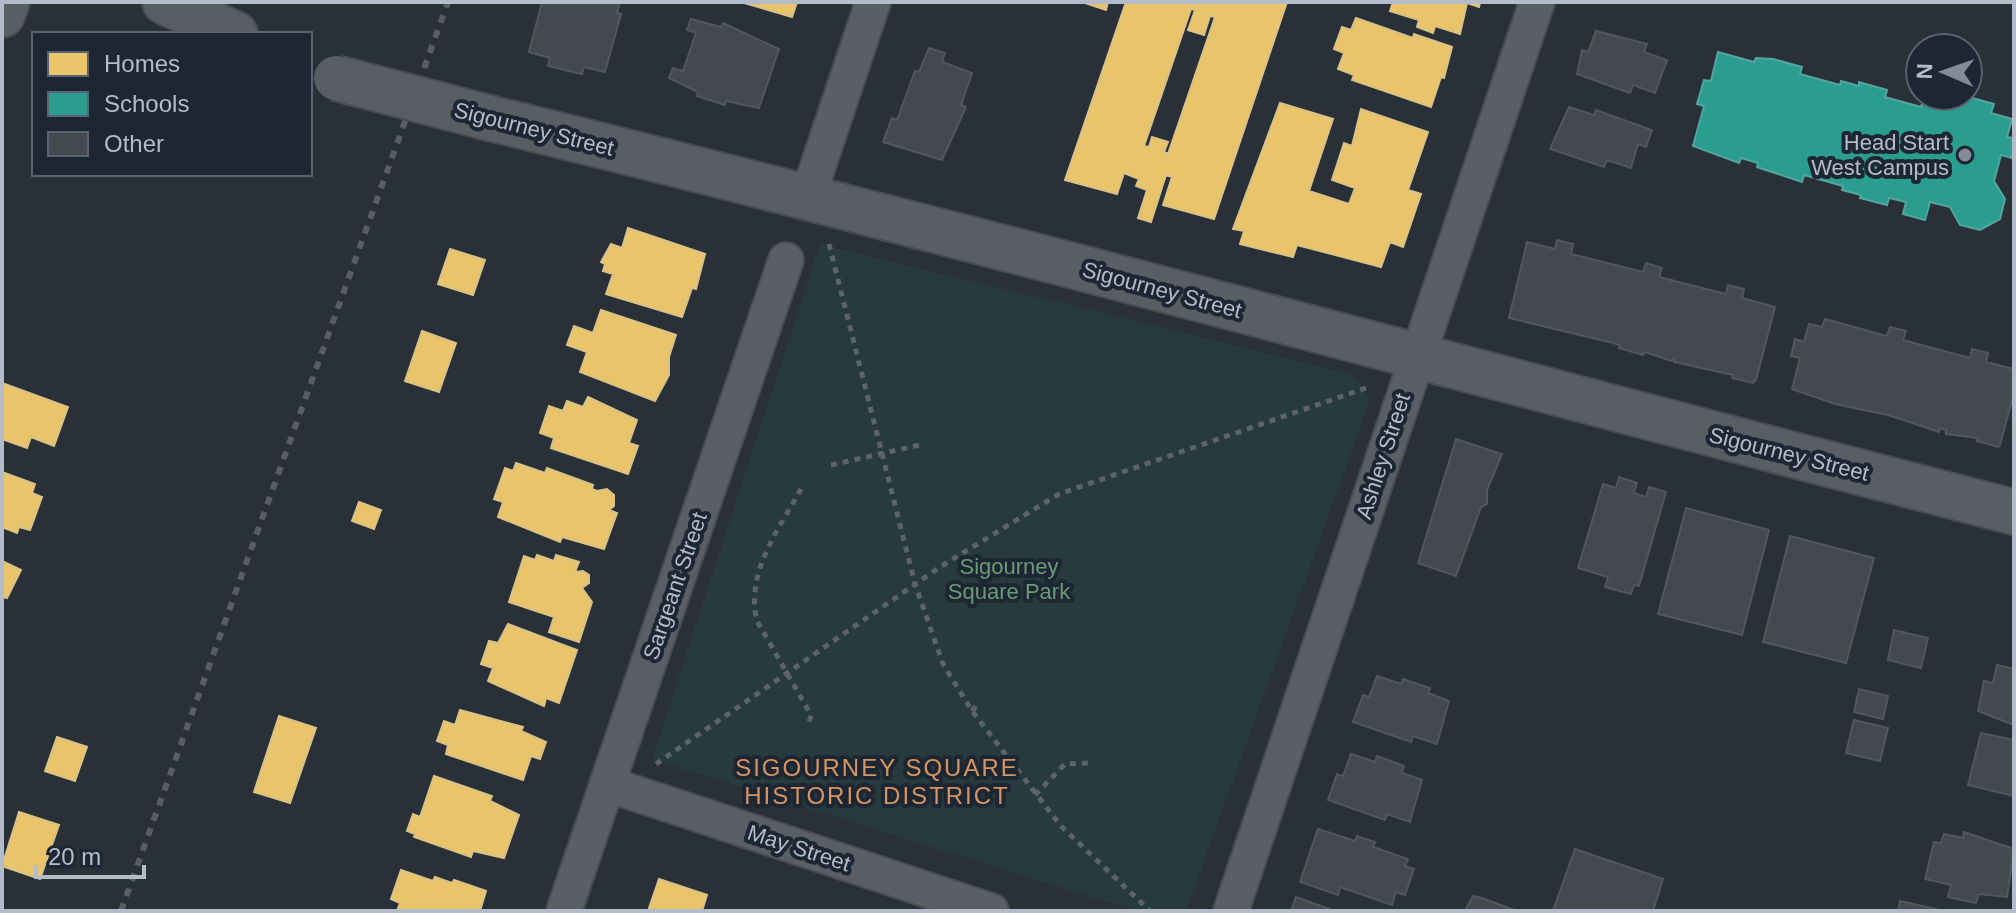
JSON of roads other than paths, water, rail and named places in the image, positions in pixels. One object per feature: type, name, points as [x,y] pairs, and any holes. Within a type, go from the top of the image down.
[{"type":"main road","points":[[2,15],[7,2]]},
{"type":"main road","points":[[165,2],[231,32]]},
{"type":"main road","name":"Sigourney Street","points":[[323,72],[493,119],[808,196],[1415,358],[2014,512]]},
{"type":"street","points":[[808,196],[873,2]]},
{"type":"street","name":"Ashley Street","points":[[1231,911],[1537,2]]},
{"type":"street","name":"Sargeant Street","points":[[564,911],[786,260]]},
{"type":"street","name":"May Street","points":[[607,784],[991,911]]},
{"type":"railway","points":[[121,911],[448,2]]},
{"type":"place","name":"Head Start West Campus","points":[[1965,155]]},
{"type":"district","name":"SIGOURNEY SQUARE HISTORIC DISTRICT","points":[[877,781]]},
{"type":"park label","name":"Sigourney Square Park","points":[[1009,578]]}]
